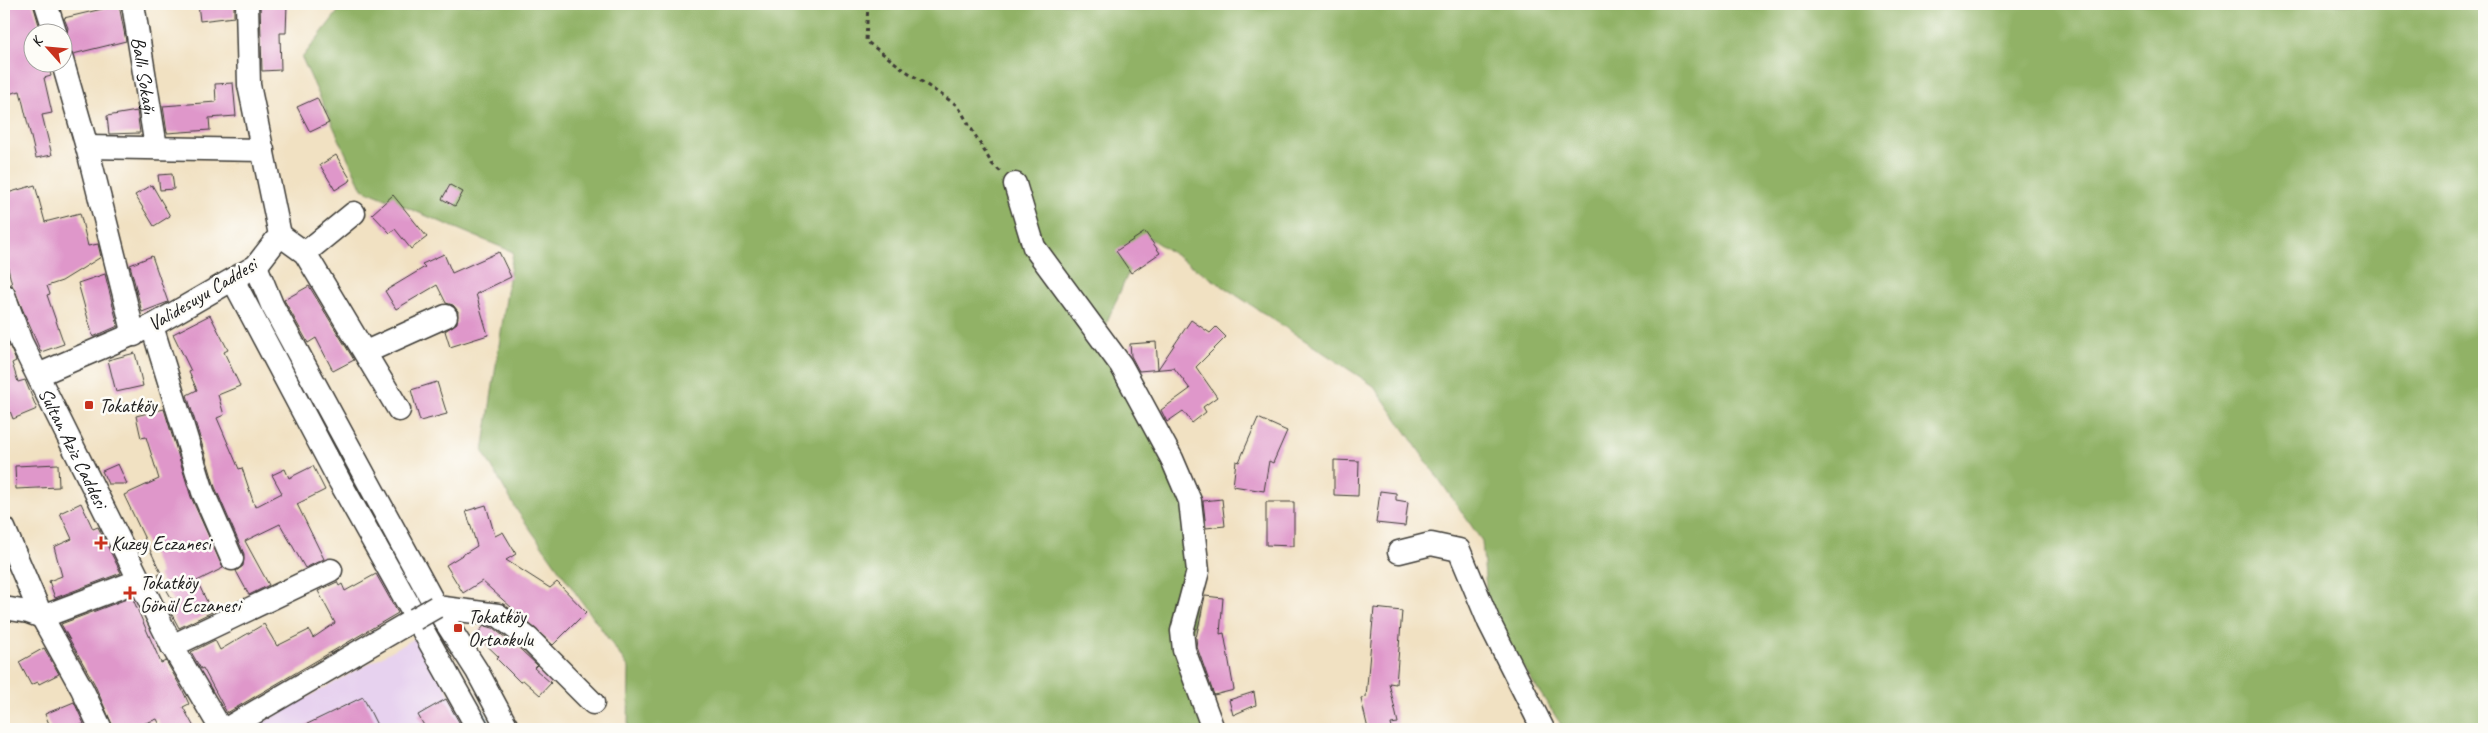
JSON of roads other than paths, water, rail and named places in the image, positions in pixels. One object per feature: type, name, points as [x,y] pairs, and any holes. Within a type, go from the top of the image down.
[{"type":"street","points":[[46,4],[52,22]]},
{"type":"street","name":"Ballı Sokağı","points":[[133,4],[156,147]]},
{"type":"street","points":[[246,4],[249,85],[280,235],[305,253],[366,352],[398,410]]},
{"type":"street","points":[[65,72],[143,330],[203,492],[232,559]]},
{"type":"street","points":[[87,147],[263,150]]},
{"type":"street","points":[[1015,184],[1034,247],[1121,365],[1172,459],[1190,501],[1198,571],[1182,631],[1184,650],[1213,729]]},
{"type":"street","points":[[305,253],[354,213]]},
{"type":"street","name":"Validesuyu Caddesi","points":[[38,375],[143,330],[233,280],[256,266],[280,235]]},
{"type":"street","points":[[256,266],[272,305],[436,607],[508,729]]},
{"type":"street","points":[[233,280],[340,482],[478,729]]},
{"type":"street","name":"Sultan Aziz Caddesi","points":[[4,295],[21,342],[172,646],[221,729]]},
{"type":"street","points":[[366,352],[446,316]]},
{"type":"street","points":[[4,528],[42,617],[82,689],[101,729]]},
{"type":"street","points":[[1399,552],[1431,544],[1459,550],[1489,622],[1542,729]]},
{"type":"street","points":[[172,646],[331,570]]},
{"type":"street","points":[[4,608],[42,617],[140,580]]},
{"type":"street","points":[[226,729],[436,607],[498,615],[530,639],[592,703]]},
{"type":"waterway","points":[[257,300],[263,310]]},
{"type":"waterway","points":[[320,417],[403,572]]},
{"type":"waterway","points":[[477,704],[491,729]]},
{"type":"place","name":"Tokatköy","points":[[89,405]]},
{"type":"place","name":"Kuzey Eczanesi","points":[[101,543]]},
{"type":"place","name":"Tokatköy Gönül Eczanesi","points":[[130,593]]},
{"type":"place","name":"Tokatköy Ortaokulu","points":[[458,628]]}]
